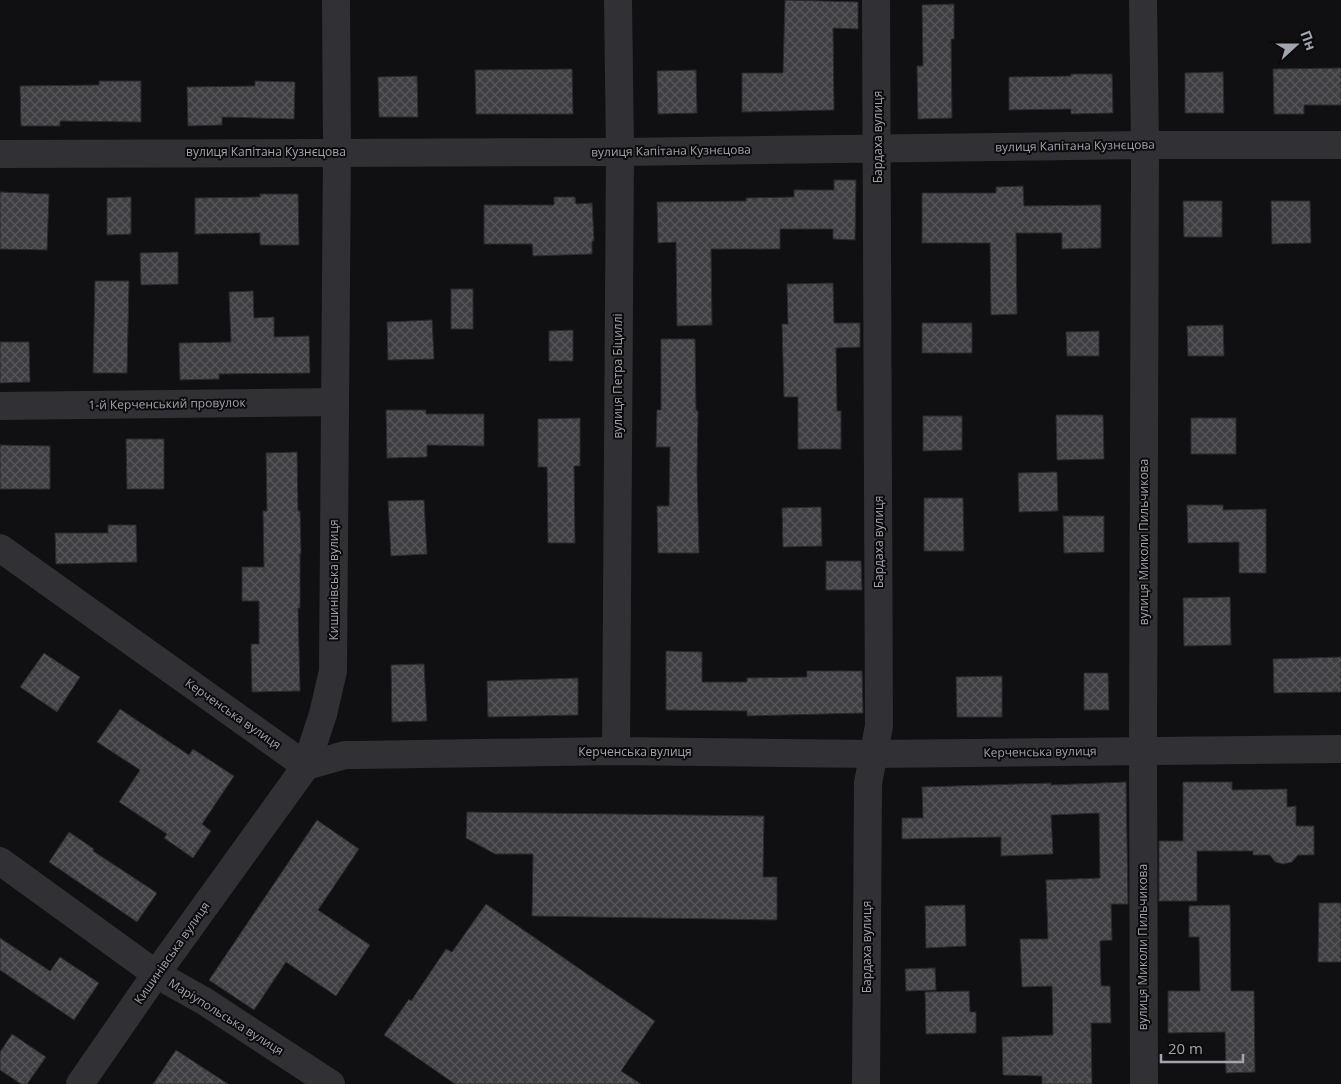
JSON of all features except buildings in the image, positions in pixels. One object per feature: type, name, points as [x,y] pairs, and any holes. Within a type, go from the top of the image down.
[{"type":"street","name":"Кишинівська вулиця","points":[[80,1084],[156,974],[306,766],[323,714],[333,671],[337,152],[336,0]]},
{"type":"street","name":"вулиця Петра Біциллі","points":[[616,751],[620,152],[618,0]]},
{"type":"street","name":"Бардаха вулиця","points":[[866,1084],[868,783],[879,726],[876,0]]},
{"type":"street","name":"вулиця Миколи Пильчикова","points":[[1143,0],[1145,145],[1144,1084]]},
{"type":"street","name":"вулиця Капітана Кузнєцова","points":[[0,154],[620,152],[1145,145],[1341,146]]},
{"type":"street","name":"1-й Керченський провулок","points":[[0,406],[335,402]]},
{"type":"street","name":"Керченська вулиця","points":[[0,548],[306,766],[345,755],[616,751],[873,754],[1341,749]]},
{"type":"street","name":"Маріупольська вулиця","points":[[0,861],[156,974],[204,1001],[332,1084]]}]
